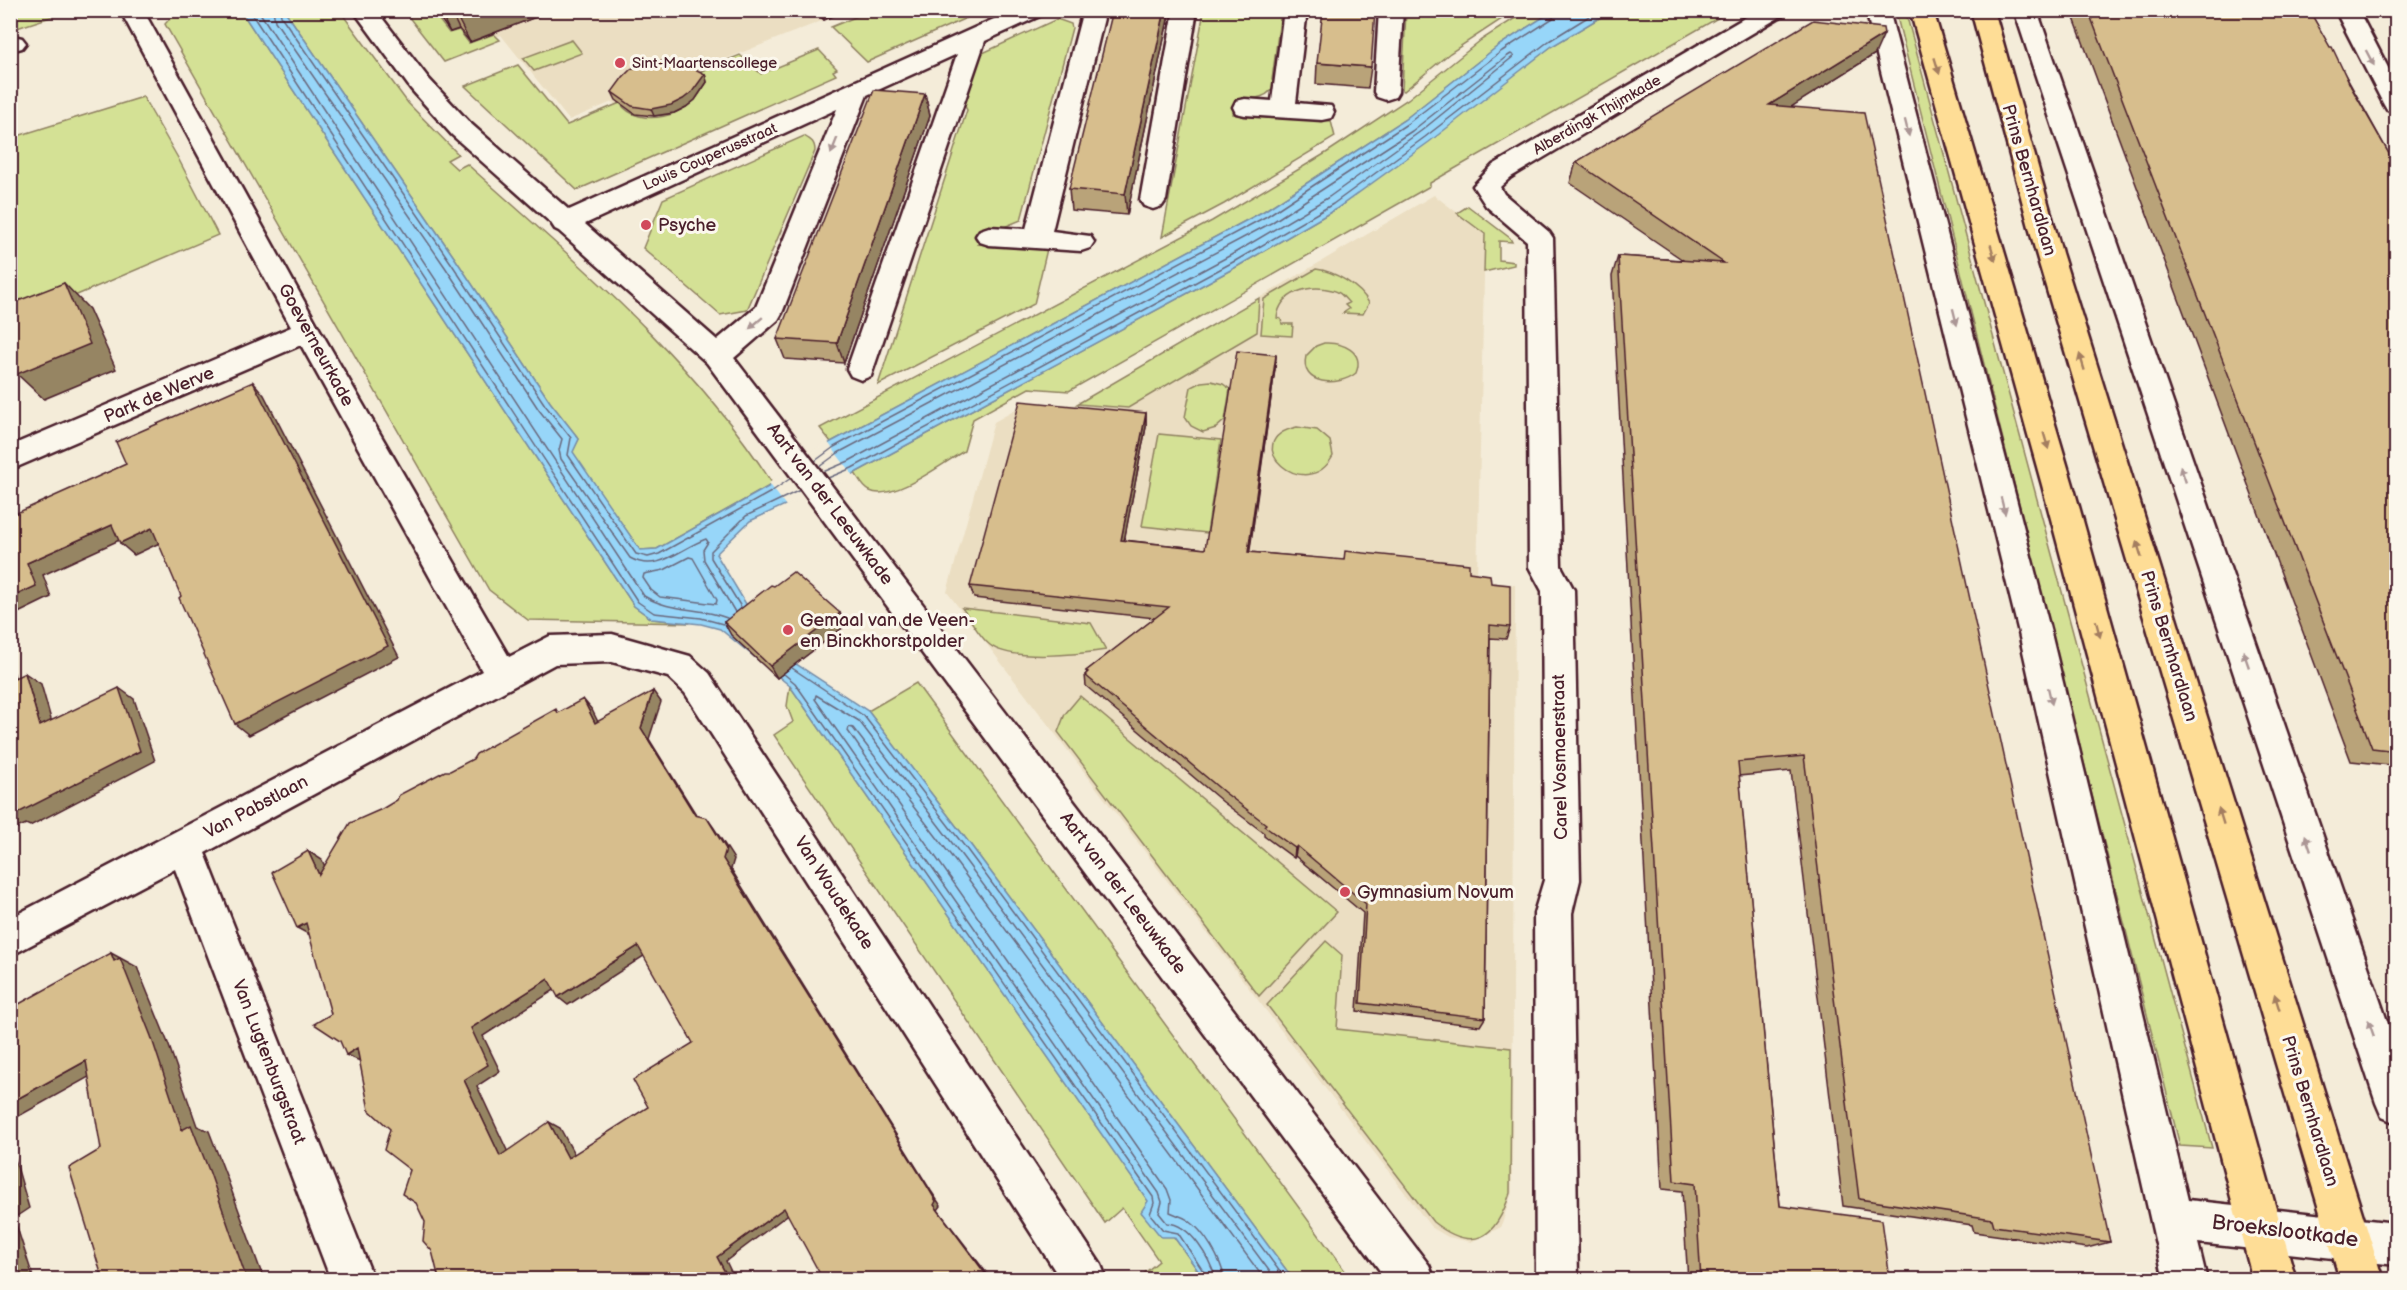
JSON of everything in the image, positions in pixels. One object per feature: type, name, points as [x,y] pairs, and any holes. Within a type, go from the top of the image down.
[{"type":"main road","points":[[1920,10],[1985,225],[2075,542],[2275,1280]]},
{"type":"main road","name":"Prins Bernhardlaan","points":[[1982,10],[2049,253],[2362,1280]]},
{"type":"street","name":"Goeverneurkade","points":[[131,10],[307,331],[503,677]]},
{"type":"street","name":"Aart van der Leeuwkade","points":[[364,10],[420,84],[461,129],[717,356],[834,508],[1414,1280]]},
{"type":"street","name":"Louis Couperusstraat","points":[[564,222],[1034,10]]},
{"type":"street","points":[[1037,239],[1095,10]]},
{"type":"street","points":[[1153,200],[1186,10]]},
{"type":"street","points":[[1283,110],[1296,10]]},
{"type":"street","points":[[1386,92],[1391,10]]},
{"type":"street","name":"Alberdingk Thijmkade","points":[[1540,237],[1495,200],[1486,186],[1502,171],[1775,10]]},
{"type":"street","points":[[1877,10],[2035,633],[2186,1280]]},
{"type":"street","points":[[2025,10],[2397,1103]]},
{"type":"street","points":[[2346,10],[2397,105]]},
{"type":"street","points":[[861,369],[974,38]]},
{"type":"street","points":[[717,356],[768,313],[856,92]]},
{"type":"street","points":[[1245,107],[1322,112]]},
{"type":"street","points":[[989,236],[1081,242]]},
{"type":"street","name":"Carel Vosmaerstraat","points":[[1540,237],[1545,567],[1558,590],[1562,880],[1553,913],[1557,1280]]},
{"type":"street","name":"Park de Werve","points":[[10,459],[307,331]]},
{"type":"street","name":"Van Woudekade","points":[[503,677],[550,650],[612,648],[678,666],[697,683],[1086,1280]]},
{"type":"street","name":"Van Pabstlaan","points":[[10,938],[503,677]]},
{"type":"street","name":"Van Lugtenburgstraat","points":[[184,845],[353,1280]]},
{"type":"street","name":"Broekslootkade","points":[[2173,1219],[2397,1244]]},
{"type":"shaded area","name":"Sint-Maartenscollege","points":[[412,11],[847,11],[700,69],[706,81],[705,96],[685,113],[652,121],[623,112],[612,102],[569,120],[501,35],[445,56]]},
{"type":"shaded area","name":"Gymnasium Novum","points":[[1434,195],[1485,234],[1477,580],[1515,585],[1512,1192],[1501,1227],[1471,1242],[1448,1237],[1431,1227],[947,592],[994,422],[1030,402],[1128,408],[1257,332],[1259,298]]},
{"type":"green space","points":[[11,10],[69,10],[69,11],[11,30]]},
{"type":"green space","points":[[872,10],[982,11],[867,62],[831,27]]},
{"type":"green space","points":[[1406,10],[1514,11],[1450,53],[1404,91],[1402,90]]},
{"type":"green space","points":[[241,11],[634,606],[652,619],[690,623],[528,620],[489,590],[165,24],[175,13]]},
{"type":"green space","points":[[285,11],[340,11],[408,103],[458,154],[447,160],[457,169],[467,164],[631,313],[706,394],[740,437],[772,483],[771,485],[657,549],[640,550],[572,452],[579,439],[550,402],[456,260]]},
{"type":"green space","points":[[404,11],[432,11],[449,33],[459,30],[469,43],[494,34],[500,40],[444,62]]},
{"type":"green space","points":[[1204,11],[1281,11],[1272,80],[1276,81],[1270,92],[1265,95],[1236,99],[1233,114],[1331,121],[1335,137],[1224,204],[1162,237]]},
{"type":"green space","points":[[1526,11],[1553,11],[1498,46],[1404,120],[1264,211],[831,442],[820,428],[1212,221],[1326,153],[1408,99],[1481,40]]},
{"type":"green space","points":[[1611,11],[1730,11],[1430,183],[1430,186],[1069,391],[1029,388],[973,419],[964,451],[918,480],[880,493],[870,491],[863,486],[855,473],[1238,266],[1336,209],[1552,46]]},
{"type":"green space","points":[[1902,15],[1907,17],[2212,1148],[2180,1146],[1897,17]]},
{"type":"green space","points":[[1057,19],[1071,24],[1072,28],[1021,220],[1004,227],[985,227],[978,244],[1047,249],[1034,304],[878,385],[967,110],[960,97],[974,57]]},
{"type":"green space","points":[[572,40],[582,53],[534,71],[523,58]]},
{"type":"green space","points":[[819,50],[837,69],[833,71],[836,75],[577,190],[465,86],[518,65],[567,125],[620,103],[628,111],[651,118],[676,112],[696,98],[702,89],[694,74],[740,55],[761,74]]},
{"type":"green space","points":[[143,97],[218,235],[11,323],[11,138]]},
{"type":"green space","points":[[804,136],[812,142],[815,151],[747,310],[720,315],[643,248],[663,199]]},
{"type":"green space","points":[[1468,206],[1510,238],[1512,242],[1499,241],[1499,260],[1514,262],[1514,265],[1484,272],[1485,234],[1457,213]]},
{"type":"green space","points":[[1316,269],[1338,276],[1353,285],[1369,303],[1363,314],[1343,313],[1349,309],[1345,305],[1349,303],[1335,291],[1323,288],[1305,289],[1290,296],[1279,309],[1277,318],[1281,319],[1282,324],[1293,324],[1292,336],[1261,334],[1264,299]]},
{"type":"green space","points":[[1259,298],[1257,332],[1128,408],[1077,404]]},
{"type":"green space","points":[[1324,343],[1338,344],[1350,349],[1357,359],[1356,373],[1349,378],[1331,382],[1314,378],[1308,373],[1305,366],[1306,356],[1316,346]]},
{"type":"green space","points":[[1211,381],[1223,384],[1230,389],[1225,420],[1216,428],[1203,432],[1191,426],[1185,417],[1191,387],[1201,382]]},
{"type":"green space","points":[[1297,427],[1317,430],[1330,441],[1333,456],[1321,470],[1307,475],[1293,472],[1282,466],[1274,456],[1273,444],[1280,434]]},
{"type":"green space","points":[[1159,434],[1221,440],[1207,533],[1142,526]]},
{"type":"green space","points":[[962,608],[1091,623],[1106,650],[1046,655],[1013,654],[990,645]]},
{"type":"green space","points":[[916,683],[1351,1279],[1293,1279],[970,844],[868,711]]},
{"type":"green space","points":[[790,686],[1149,1202],[1142,1213],[1174,1237],[1204,1279],[1143,1279],[1141,1276],[1159,1261],[1122,1208],[1105,1223],[774,735],[793,722],[787,706]]},
{"type":"green space","points":[[1080,696],[1337,912],[1259,996],[1058,732],[1065,714]]},
{"type":"green space","points":[[1326,941],[1342,955],[1337,1029],[1511,1048],[1510,1193],[1498,1221],[1482,1236],[1472,1239],[1460,1237],[1433,1222],[1267,1005]]},
{"type":"water","points":[[241,11],[285,11],[456,260],[550,402],[579,439],[573,452],[640,550],[657,549],[768,487],[831,442],[1264,211],[1404,120],[1498,46],[1553,11],[1611,11],[1552,46],[1429,142],[1336,209],[1238,266],[855,473],[750,521],[716,554],[749,609],[793,662],[868,711],[970,844],[1293,1279],[1204,1279],[1174,1237],[1161,1237],[1141,1212],[1148,1201],[790,686],[720,629],[701,624],[652,619],[634,606]]},
{"type":"pier","points":[[827,441],[854,477],[786,506],[769,483]]},
{"type":"building","points":[[452,10],[468,10],[456,15]]},
{"type":"building","points":[[1113,10],[1165,10],[1125,194],[1069,189]]},
{"type":"building","points":[[1323,10],[1375,10],[1371,67],[1317,63]]},
{"type":"building","points":[[2088,10],[2309,10],[2332,47],[2351,87],[2397,168],[2397,751],[2372,748]]},
{"type":"building","points":[[1813,20],[1883,28],[1884,34],[1769,105],[1864,113],[2110,1242],[1994,1226],[1992,1219],[1859,1199],[1804,756],[1738,762],[1780,1206],[1882,1220],[1890,1280],[1701,1280],[1695,1184],[1674,1181],[1618,256],[1724,263],[1576,162]]},
{"type":"building","points":[[669,60],[683,63],[705,74],[692,92],[683,99],[671,105],[651,109],[632,106],[612,92],[631,69],[646,63]]},
{"type":"building","points":[[874,90],[925,94],[837,343],[777,339]]},
{"type":"building","points":[[64,283],[90,344],[17,374],[10,356],[10,304]]},
{"type":"building","points":[[1237,351],[1276,355],[1248,552],[1344,560],[1345,551],[1469,564],[1469,572],[1490,575],[1491,583],[1510,585],[1510,627],[1490,625],[1485,1018],[1360,1003],[1366,904],[1297,846],[1295,848],[1264,826],[1266,824],[1224,792],[1085,675],[1088,672],[1086,671],[1169,607],[970,586],[1020,401],[1146,413],[1121,540],[1205,549]]},
{"type":"building","points":[[253,382],[388,646],[235,724],[179,598],[181,596],[152,528],[120,543],[112,525],[27,563],[36,586],[10,598],[10,516],[126,464],[116,442]]},
{"type":"building","name":"Gemaal van de Veen- en Binckhorstpolder","points":[[793,572],[840,613],[770,666],[724,622],[771,585],[774,586]]},
{"type":"building","points":[[25,673],[40,726],[119,688],[140,751],[12,816],[10,813],[10,680]]},
{"type":"building","points":[[653,691],[641,728],[695,815],[707,818],[726,849],[723,859],[927,1186],[936,1201],[934,1205],[990,1280],[813,1280],[820,1274],[784,1208],[717,1257],[729,1280],[436,1280],[438,1275],[432,1251],[423,1241],[425,1222],[416,1203],[402,1194],[410,1170],[384,1150],[390,1129],[369,1110],[357,1048],[346,1055],[340,1041],[314,1024],[331,1014],[306,923],[297,928],[272,872],[308,851],[319,875],[350,823],[382,809],[397,800],[399,795],[473,759],[476,754],[556,709],[558,713],[583,699],[595,723]],"holes":[[[638,946],[693,1043],[633,1080],[648,1107],[568,1158],[549,1122],[500,1156],[464,1080],[488,1065],[471,1028],[548,979],[558,997]]]},
{"type":"building","points":[[111,953],[114,961],[120,958],[151,1036],[182,1130],[191,1125],[247,1280],[103,1280],[69,1168],[101,1149],[86,1061],[10,1103],[10,1009]]},
{"type":"place","name":"Sint-Maartenscollege","points":[[620,63]]},
{"type":"place","name":"Psyche","points":[[646,225]]},
{"type":"place","name":"Gemaal van de Veen- en Binckhorstpolder","points":[[788,630]]},
{"type":"place","name":"Gymnasium Novum","points":[[1345,892]]}]
